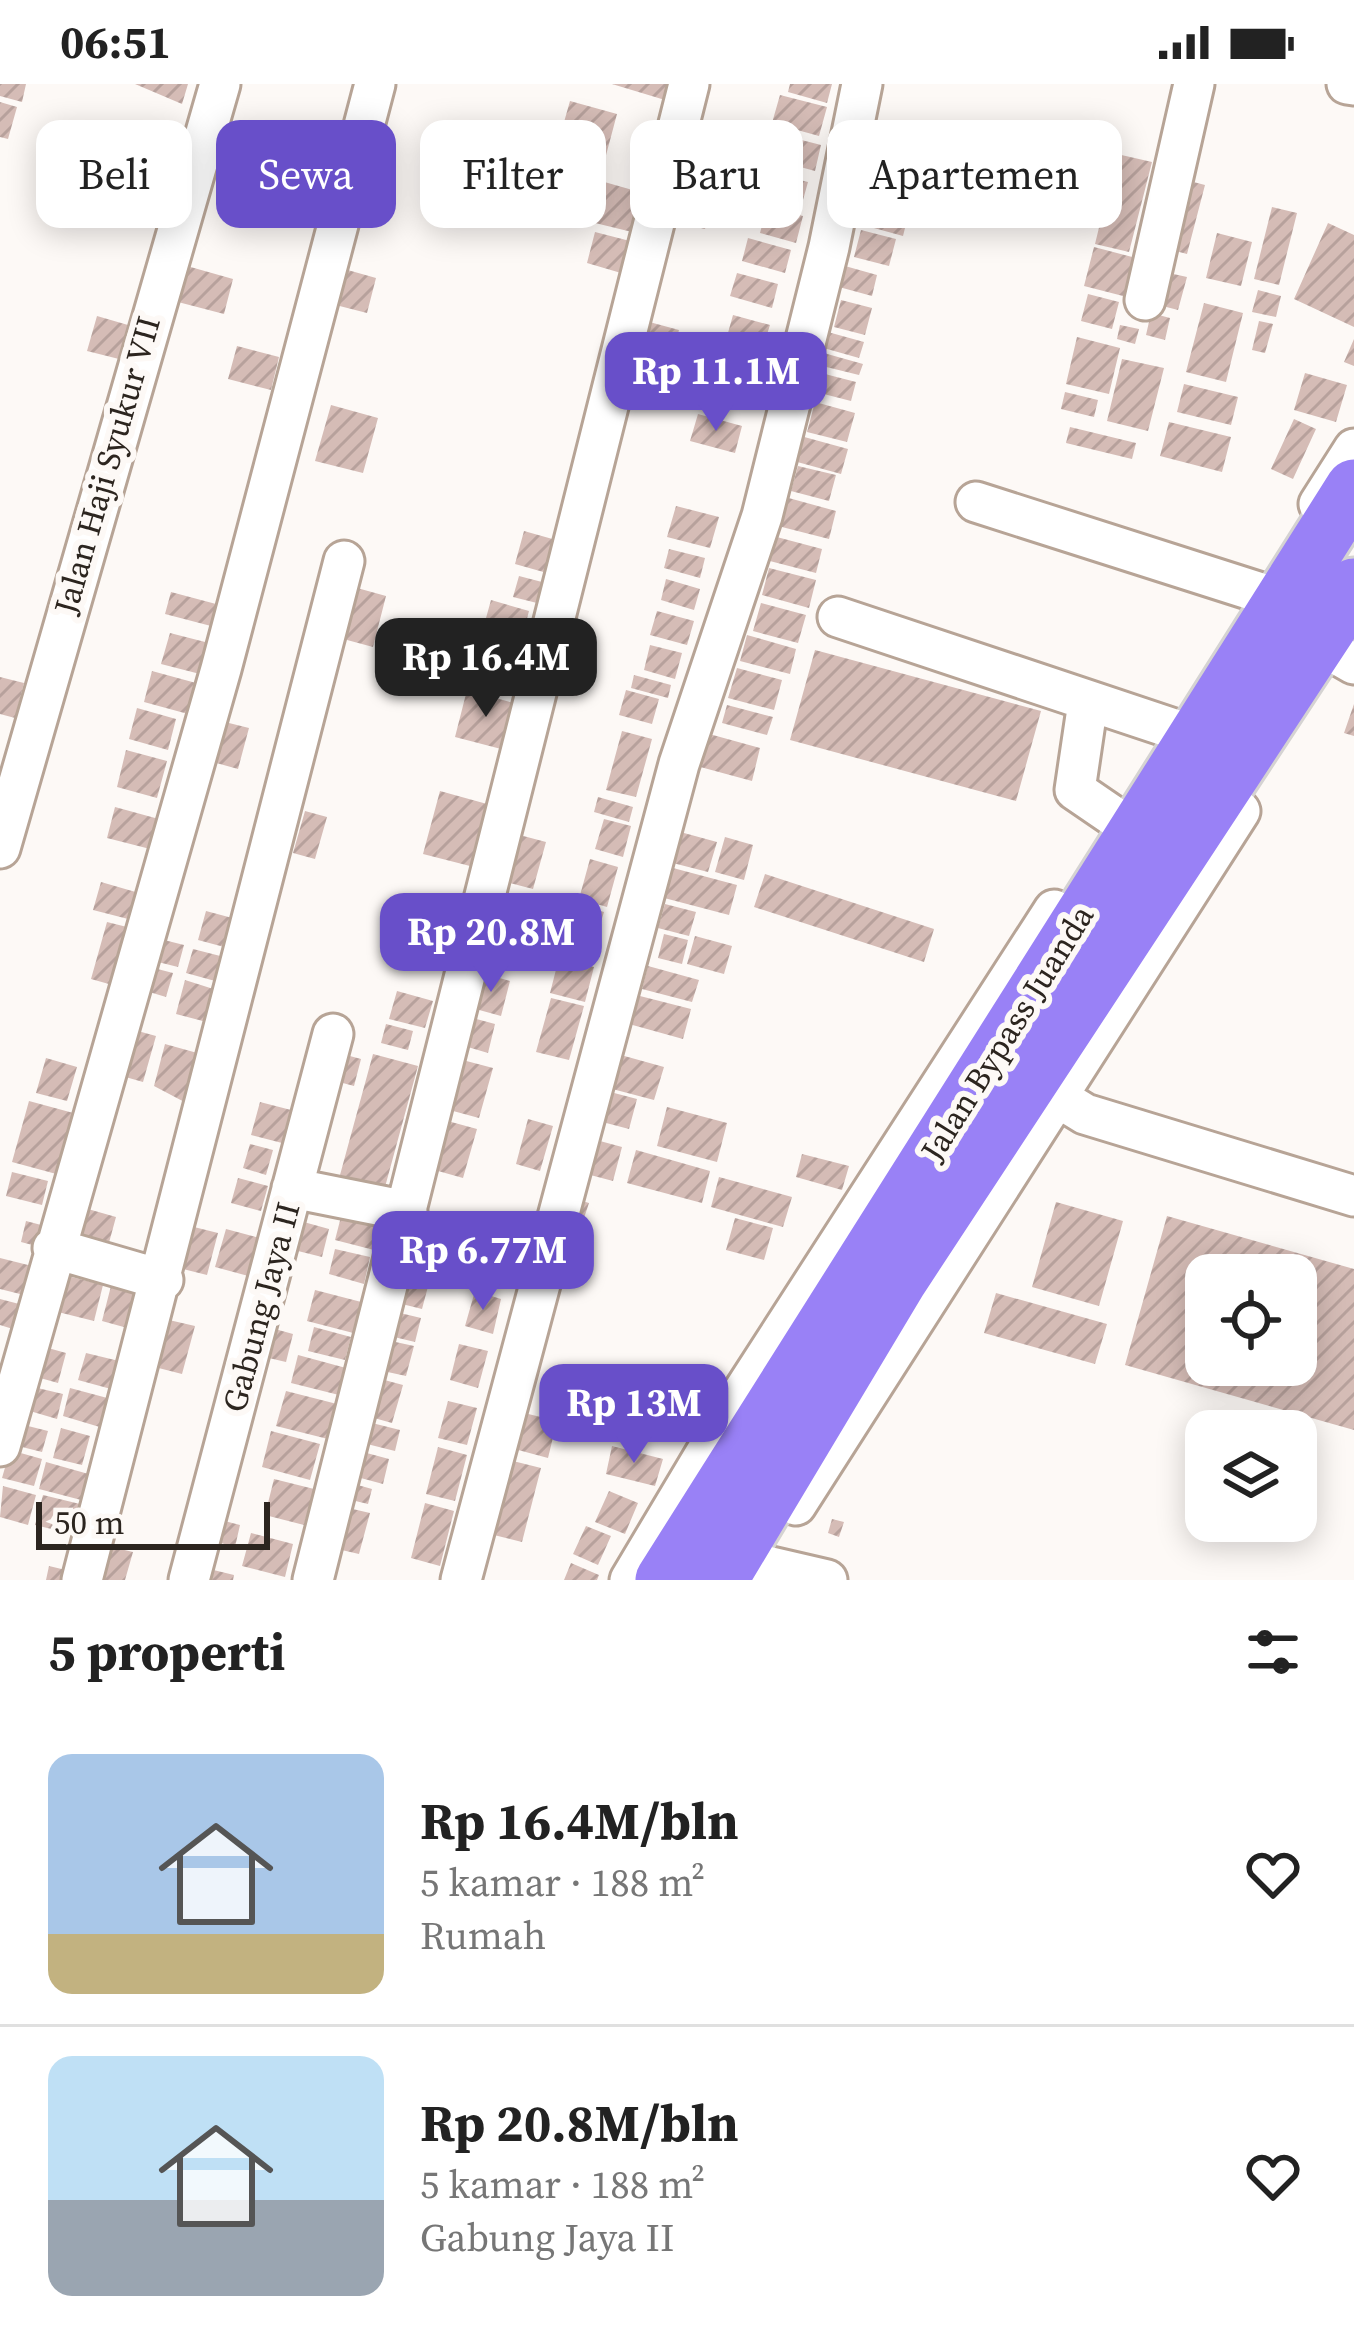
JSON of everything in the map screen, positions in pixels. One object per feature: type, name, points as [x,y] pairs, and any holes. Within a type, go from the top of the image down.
[{"type":"highway","name":"Jalan Bypass Juanda","points":[[1062,992],[1125,824],[1354,488]]},
{"type":"highway","name":"Jalan Bypass Juanda","points":[[664,1580],[883,1269],[1062,992],[1354,587]]},
{"type":"highway","name":"Jalan Bypass Juanda","points":[[742,1575],[883,1269]]},
{"type":"street","name":"Jalan Haji Syukur VII","points":[[0,848],[220,84]]},
{"type":"street","points":[[0,1446],[221,669],[375,84]]},
{"type":"street","points":[[314,1580],[689,84]]},
{"type":"street","points":[[461,1580],[555,1220],[578,1159],[673,785],[762,517],[829,247],[862,84]]},
{"type":"street","points":[[1144,300],[1194,84]]},
{"type":"street","points":[[1088,702],[1075,790],[1125,824],[1174,729],[1354,449]]},
{"type":"street","points":[[976,502],[1261,593]]},
{"type":"street","points":[[82,1580],[163,1280],[344,561]]},
{"type":"street","points":[[838,617],[1174,729]]},
{"type":"street","points":[[883,1269],[1062,992],[1349,652]]},
{"type":"street","points":[[630,1580],[732,1409],[883,1269],[1054,1095],[1062,992]]},
{"type":"street","name":"Gabung Jaya II","points":[[189,1580],[333,1034]]},
{"type":"street","points":[[1054,1095],[1085,1114],[1354,1196]]},
{"type":"street","points":[[292,1188],[407,1210]]},
{"type":"street","points":[[53,1248],[163,1280]]},
{"type":"street","points":[[742,1575],[827,1580]]},
{"type":"building","points":[[0,84],[26,84],[22,102],[0,96]]},
{"type":"building","points":[[135,84],[188,84],[182,104]]},
{"type":"building","points":[[612,84],[670,84],[665,100]]},
{"type":"building","points":[[790,84],[832,84],[827,103],[788,92]]},
{"type":"building","points":[[780,95],[827,107],[819,136],[803,132],[803,120],[773,120]]},
{"type":"building","points":[[570,101],[617,114],[606,155],[606,120],[565,120]]},
{"type":"building","points":[[0,102],[17,107],[8,139],[0,137]]},
{"type":"building","points":[[803,140],[821,145],[815,171],[803,168]]},
{"type":"building","points":[[1122,155],[1152,162],[1129,252],[1095,244],[1099,228],[1122,228]]},
{"type":"building","points":[[1182,179],[1205,185],[1187,254],[1164,248]]},
{"type":"building","points":[[606,182],[630,189],[632,232],[606,226]]},
{"type":"building","points":[[1272,207],[1297,213],[1279,285],[1254,279]]},
{"type":"building","points":[[1328,223],[1354,235],[1354,327],[1294,299]]},
{"type":"building","points":[[761,228],[800,228],[796,243],[760,233]]},
{"type":"building","points":[[874,228],[905,228],[903,236]]},
{"type":"building","points":[[861,230],[896,239],[889,266],[854,257]]},
{"type":"building","points":[[595,232],[630,241],[621,273],[587,263]]},
{"type":"building","points":[[1217,233],[1252,242],[1241,286],[1206,278]]},
{"type":"building","points":[[748,238],[791,250],[785,273],[742,261]]},
{"type":"building","points":[[1094,247],[1136,258],[1127,297],[1084,286]]},
{"type":"building","points":[[330,265],[376,278],[367,313],[320,301]]},
{"type":"building","points":[[187,266],[233,279],[224,314],[178,302]]},
{"type":"building","points":[[845,266],[877,275],[872,296],[839,287]]},
{"type":"building","points":[[1160,271],[1187,277],[1178,310],[1151,303]]},
{"type":"building","points":[[737,273],[778,284],[772,308],[730,296]]},
{"type":"building","points":[[1258,290],[1281,296],[1276,317],[1252,312]]},
{"type":"building","points":[[1088,294],[1119,302],[1112,329],[1081,321]]},
{"type":"building","points":[[841,300],[872,308],[865,335],[834,327]]},
{"type":"building","points":[[1204,303],[1243,313],[1226,382],[1186,372]]},
{"type":"building","points":[[1151,313],[1170,318],[1165,340],[1146,335]]},
{"type":"building","points":[[733,315],[770,325],[762,350],[726,340]]},
{"type":"building","points":[[97,316],[128,325],[119,359],[87,351]]},
{"type":"building","points":[[642,320],[679,330],[665,381],[628,371]]},
{"type":"building","points":[[1259,321],[1273,324],[1265,353],[1252,350]]},
{"type":"building","points":[[1120,325],[1139,329],[1135,344],[1117,339]]},
{"type":"building","points":[[817,329],[864,342],[859,358],[813,345]]},
{"type":"building","points":[[1077,337],[1120,348],[1109,394],[1066,384]]},
{"type":"building","points":[[1354,339],[1354,366],[1344,362]]},
{"type":"building","points":[[237,346],[279,357],[271,390],[228,379]]},
{"type":"building","points":[[717,347],[760,358],[754,381],[711,370]]},
{"type":"building","points":[[813,350],[863,364],[859,375],[810,363]]},
{"type":"building","points":[[1122,359],[1164,368],[1148,431],[1107,421]]},
{"type":"building","points":[[821,373],[856,382],[851,401],[816,392]]},
{"type":"building","points":[[1305,373],[1347,385],[1336,422],[1294,410]]},
{"type":"building","points":[[1184,384],[1238,397],[1231,425],[1177,412]]},
{"type":"building","points":[[1065,392],[1098,400],[1094,417],[1061,409]]},
{"type":"building","points":[[815,402],[855,413],[847,442],[807,432]]},
{"type":"building","points":[[331,405],[378,418],[363,473],[315,461]]},
{"type":"building","points":[[698,414],[742,426],[735,453],[690,441]]},
{"type":"building","points":[[1294,419],[1316,429],[1293,479],[1271,469]]},
{"type":"building","points":[[1169,422],[1231,437],[1222,472],[1160,456]]},
{"type":"building","points":[[1070,427],[1136,443],[1132,459],[1066,443]]},
{"type":"building","points":[[797,435],[848,449],[841,474],[790,460]]},
{"type":"building","points":[[798,466],[836,475],[829,501],[791,491]]},
{"type":"building","points":[[785,497],[836,511],[829,539],[778,526]]},
{"type":"building","points":[[676,506],[719,517],[710,548],[667,537]]},
{"type":"building","points":[[524,531],[556,540],[547,573],[515,564]]},
{"type":"building","points":[[773,536],[822,549],[816,573],[766,560]]},
{"type":"building","points":[[669,549],[705,558],[700,578],[664,568]]},
{"type":"building","points":[[769,568],[816,580],[809,608],[762,595]]},
{"type":"building","points":[[519,576],[542,582],[537,603],[513,597]]},
{"type":"building","points":[[666,579],[700,589],[694,610],[661,600]]},
{"type":"building","points":[[350,586],[386,596],[373,647],[336,637]]},
{"type":"building","points":[[171,592],[216,604],[211,626],[165,614]]},
{"type":"building","points":[[491,600],[529,611],[517,657],[478,647]]},
{"type":"building","points":[[761,603],[806,615],[798,643],[753,631]]},
{"type":"building","points":[[657,611],[694,621],[687,645],[650,635]]},
{"type":"building","points":[[560,630],[592,638],[577,696],[545,687]]},
{"type":"building","points":[[170,633],[209,643],[200,674],[161,664]]},
{"type":"building","points":[[747,635],[796,649],[790,674],[740,661]]},
{"type":"building","points":[[650,645],[682,653],[675,679],[644,670]]},
{"type":"building","points":[[815,650],[1041,711],[1016,801],[790,740]]},
{"type":"building","points":[[737,668],[782,680],[774,710],[728,698]]},
{"type":"building","points":[[152,671],[196,683],[188,714],[144,702]]},
{"type":"building","points":[[634,675],[671,685],[668,698],[631,688]]},
{"type":"building","points":[[0,677],[24,683],[15,718],[0,714]]},
{"type":"building","points":[[467,690],[517,704],[505,750],[455,737]]},
{"type":"building","points":[[626,690],[659,699],[652,724],[619,715]]},
{"type":"building","points":[[1354,704],[1354,736],[1344,733]]},
{"type":"building","points":[[727,705],[773,717],[767,735],[722,723]]},
{"type":"building","points":[[137,708],[176,719],[168,750],[129,739]]},
{"type":"building","points":[[213,719],[249,728],[238,769],[202,759]]},
{"type":"building","points":[[622,731],[652,739],[636,797],[606,790]]},
{"type":"building","points":[[702,732],[760,748],[752,781],[693,765]]},
{"type":"building","points":[[126,750],[167,761],[157,798],[117,787]]},
{"type":"building","points":[[440,791],[487,804],[470,866],[423,854]]},
{"type":"building","points":[[598,797],[633,807],[629,822],[594,812]]},
{"type":"building","points":[[115,807],[166,821],[158,851],[107,838]]},
{"type":"building","points":[[305,811],[327,817],[315,859],[293,853]]},
{"type":"building","points":[[604,819],[631,826],[623,857],[595,849]]},
{"type":"building","points":[[673,830],[717,842],[708,872],[665,861]]},
{"type":"building","points":[[512,833],[546,842],[533,889],[499,880]]},
{"type":"building","points":[[725,837],[753,845],[744,880],[715,872]]},
{"type":"building","points":[[590,859],[618,867],[607,907],[579,899]]},
{"type":"building","points":[[658,864],[737,885],[729,915],[649,894]]},
{"type":"building","points":[[765,874],[934,929],[924,962],[754,907]]},
{"type":"building","points":[[101,882],[139,893],[132,920],[93,910]]},
{"type":"building","points":[[494,891],[522,898],[504,965],[476,958]]},
{"type":"building","points":[[576,904],[604,912],[598,931],[571,924]]},
{"type":"building","points":[[665,904],[696,912],[689,936],[658,928]]},
{"type":"building","points":[[206,911],[236,919],[228,948],[198,940]]},
{"type":"building","points":[[107,922],[131,928],[116,986],[91,979]]},
{"type":"building","points":[[576,930],[597,935],[592,953],[572,948]]},
{"type":"building","points":[[664,934],[688,940],[682,964],[658,958]]},
{"type":"building","points":[[695,936],[732,946],[724,974],[687,964]]},
{"type":"building","points":[[152,937],[184,945],[178,967],[146,959]]},
{"type":"building","points":[[193,949],[232,959],[226,984],[186,973]]},
{"type":"building","points":[[559,958],[594,967],[585,1002],[550,993]]},
{"type":"building","points":[[142,965],[173,973],[166,997],[136,988]]},
{"type":"building","points":[[648,966],[699,980],[692,1002],[642,989]]},
{"type":"building","points":[[482,973],[510,981],[501,1016],[472,1008]]},
{"type":"building","points":[[185,980],[226,993],[218,1025],[176,1014]]},
{"type":"building","points":[[397,991],[433,1001],[425,1028],[389,1019]]},
{"type":"building","points":[[636,995],[691,1009],[683,1039],[629,1024]]},
{"type":"building","points":[[551,998],[584,1006],[569,1060],[536,1052]]},
{"type":"building","points":[[469,1017],[495,1024],[488,1053],[461,1045]]},
{"type":"building","points":[[386,1024],[413,1031],[408,1050],[381,1043]]},
{"type":"building","points":[[127,1028],[156,1036],[143,1082],[115,1074]]},
{"type":"building","points":[[165,1044],[208,1056],[192,1106],[154,1086]]},
{"type":"building","points":[[335,1052],[361,1059],[354,1086],[328,1079]]},
{"type":"building","points":[[610,1052],[664,1067],[654,1100],[601,1086]]},
{"type":"building","points":[[373,1054],[418,1066],[382,1198],[337,1186]]},
{"type":"building","points":[[46,1058],[77,1067],[67,1101],[36,1093]]},
{"type":"building","points":[[455,1058],[493,1068],[479,1118],[442,1108]]},
{"type":"building","points":[[599,1089],[637,1099],[629,1129],[591,1119]]},
{"type":"building","points":[[29,1101],[77,1114],[60,1175],[12,1162]]},
{"type":"building","points":[[260,1102],[291,1110],[282,1143],[251,1135]]},
{"type":"building","points":[[667,1107],[727,1123],[717,1162],[657,1146]]},
{"type":"building","points":[[528,1119],[553,1126],[540,1171],[516,1164]]},
{"type":"building","points":[[444,1120],[477,1129],[463,1178],[431,1169]]},
{"type":"building","points":[[589,1138],[622,1147],[613,1181],[579,1172]]},
{"type":"building","points":[[250,1144],[273,1150],[266,1175],[243,1168]]},
{"type":"building","points":[[636,1150],[710,1171],[702,1203],[627,1183]]},
{"type":"building","points":[[802,1154],[849,1166],[842,1190],[796,1177]]},
{"type":"building","points":[[12,1172],[48,1181],[42,1205],[6,1196]]},
{"type":"building","points":[[719,1177],[792,1197],[783,1227],[711,1207]]},
{"type":"building","points":[[238,1178],[268,1186],[261,1211],[231,1203]]},
{"type":"building","points":[[569,1197],[589,1203],[576,1242],[556,1235]]},
{"type":"building","points":[[1056,1202],[1123,1221],[1099,1306],[1032,1287]]},
{"type":"building","points":[[74,1205],[116,1217],[107,1250],[62,1238]]},
{"type":"building","points":[[343,1209],[382,1219],[374,1250],[335,1240]]},
{"type":"building","points":[[416,1215],[442,1221],[438,1238],[411,1231]]},
{"type":"building","points":[[1167,1216],[1301,1254],[1185,1254],[1185,1382],[1125,1365]]},
{"type":"building","points":[[735,1218],[773,1228],[764,1260],[726,1250]]},
{"type":"building","points":[[293,1219],[329,1229],[322,1257],[286,1248]]},
{"type":"building","points":[[26,1221],[45,1226],[40,1247],[21,1242]]},
{"type":"building","points":[[186,1225],[218,1233],[207,1275],[175,1267]]},
{"type":"building","points":[[497,1228],[523,1235],[514,1270],[488,1263]]},
{"type":"building","points":[[226,1229],[263,1239],[252,1277],[215,1267]]},
{"type":"building","points":[[414,1235],[438,1241],[430,1272],[406,1265]]},
{"type":"building","points":[[335,1249],[370,1257],[364,1284],[329,1274]]},
{"type":"building","points":[[0,1258],[32,1266],[24,1295],[0,1289]]},
{"type":"building","points":[[1317,1259],[1354,1269],[1354,1430],[1317,1419],[1317,1410],[1284,1410],[1199,1386],[1317,1386]]},
{"type":"building","points":[[484,1266],[504,1271],[500,1288],[480,1283]]},
{"type":"building","points":[[406,1273],[430,1279],[422,1309],[398,1303]]},
{"type":"building","points":[[60,1274],[103,1285],[94,1321],[50,1310]]},
{"type":"building","points":[[111,1286],[140,1294],[131,1329],[102,1321]]},
{"type":"building","points":[[315,1290],[369,1304],[361,1335],[307,1321]]},
{"type":"building","points":[[475,1291],[501,1299],[493,1334],[465,1326]]},
{"type":"building","points":[[996,1293],[1107,1324],[1095,1364],[984,1333]]},
{"type":"building","points":[[0,1299],[23,1305],[16,1330],[0,1325]]},
{"type":"building","points":[[396,1312],[421,1318],[415,1342],[390,1336]]},
{"type":"building","points":[[156,1317],[195,1326],[182,1374],[143,1364]]},
{"type":"building","points":[[264,1326],[293,1334],[286,1362],[256,1355]]},
{"type":"building","points":[[314,1327],[351,1337],[345,1360],[308,1351]]},
{"type":"building","points":[[391,1341],[414,1346],[406,1376],[383,1371]]},
{"type":"building","points":[[459,1344],[488,1351],[478,1388],[450,1380]]},
{"type":"building","points":[[41,1346],[66,1353],[58,1383],[33,1376]]},
{"type":"building","points":[[86,1353],[119,1361],[111,1389],[78,1380]]},
{"type":"building","points":[[298,1355],[346,1368],[339,1395],[291,1383]]},
{"type":"building","points":[[377,1378],[403,1385],[392,1423],[367,1416]]},
{"type":"building","points":[[29,1386],[63,1394],[57,1419],[23,1409]]},
{"type":"building","points":[[70,1388],[111,1399],[103,1428],[63,1416]]},
{"type":"building","points":[[286,1391],[337,1404],[328,1439],[276,1426]]},
{"type":"building","points":[[448,1401],[477,1408],[467,1445],[438,1438]]},
{"type":"building","points":[[516,1411],[557,1421],[548,1458],[507,1447]]},
{"type":"building","points":[[368,1422],[400,1430],[395,1451],[363,1443]]},
{"type":"building","points":[[16,1423],[48,1431],[42,1452],[10,1444]]},
{"type":"building","points":[[61,1428],[90,1436],[82,1465],[53,1458]]},
{"type":"building","points":[[271,1431],[320,1444],[310,1480],[262,1467]]},
{"type":"building","points":[[612,1446],[663,1459],[655,1486],[606,1474]]},
{"type":"building","points":[[438,1447],[467,1455],[455,1501],[426,1494]]},
{"type":"building","points":[[10,1450],[42,1459],[34,1486],[2,1478]]},
{"type":"building","points":[[363,1452],[389,1459],[383,1484],[357,1477]]},
{"type":"building","points":[[505,1459],[541,1468],[522,1542],[486,1533]]},
{"type":"building","points":[[46,1462],[92,1475],[85,1501],[39,1489]]},
{"type":"building","points":[[274,1479],[314,1489],[304,1525],[265,1515]]},
{"type":"building","points":[[347,1482],[372,1489],[368,1504],[343,1498]]},
{"type":"building","points":[[3,1486],[36,1495],[28,1525],[0,1517]]},
{"type":"building","points":[[609,1491],[638,1503],[625,1534],[595,1522]]},
{"type":"building","points":[[43,1495],[84,1505],[76,1535],[35,1525]]},
{"type":"building","points":[[425,1503],[454,1511],[440,1566],[411,1558]]},
{"type":"building","points":[[344,1507],[370,1513],[359,1554],[333,1548]]},
{"type":"building","points":[[213,1518],[240,1525],[235,1547],[207,1539]]},
{"type":"building","points":[[832,1519],[844,1522],[839,1537],[828,1533]]},
{"type":"building","points":[[586,1526],[611,1536],[598,1565],[573,1554]]},
{"type":"building","points":[[251,1533],[293,1544],[285,1577],[242,1566]]},
{"type":"building","points":[[95,1543],[133,1552],[125,1580],[84,1580]]},
{"type":"building","points":[[571,1563],[599,1575],[597,1580],[564,1580]]},
{"type":"building","points":[[49,1566],[74,1572],[72,1580],[46,1580]]},
{"type":"building","points":[[197,1566],[234,1575],[233,1580],[193,1580]]}]
